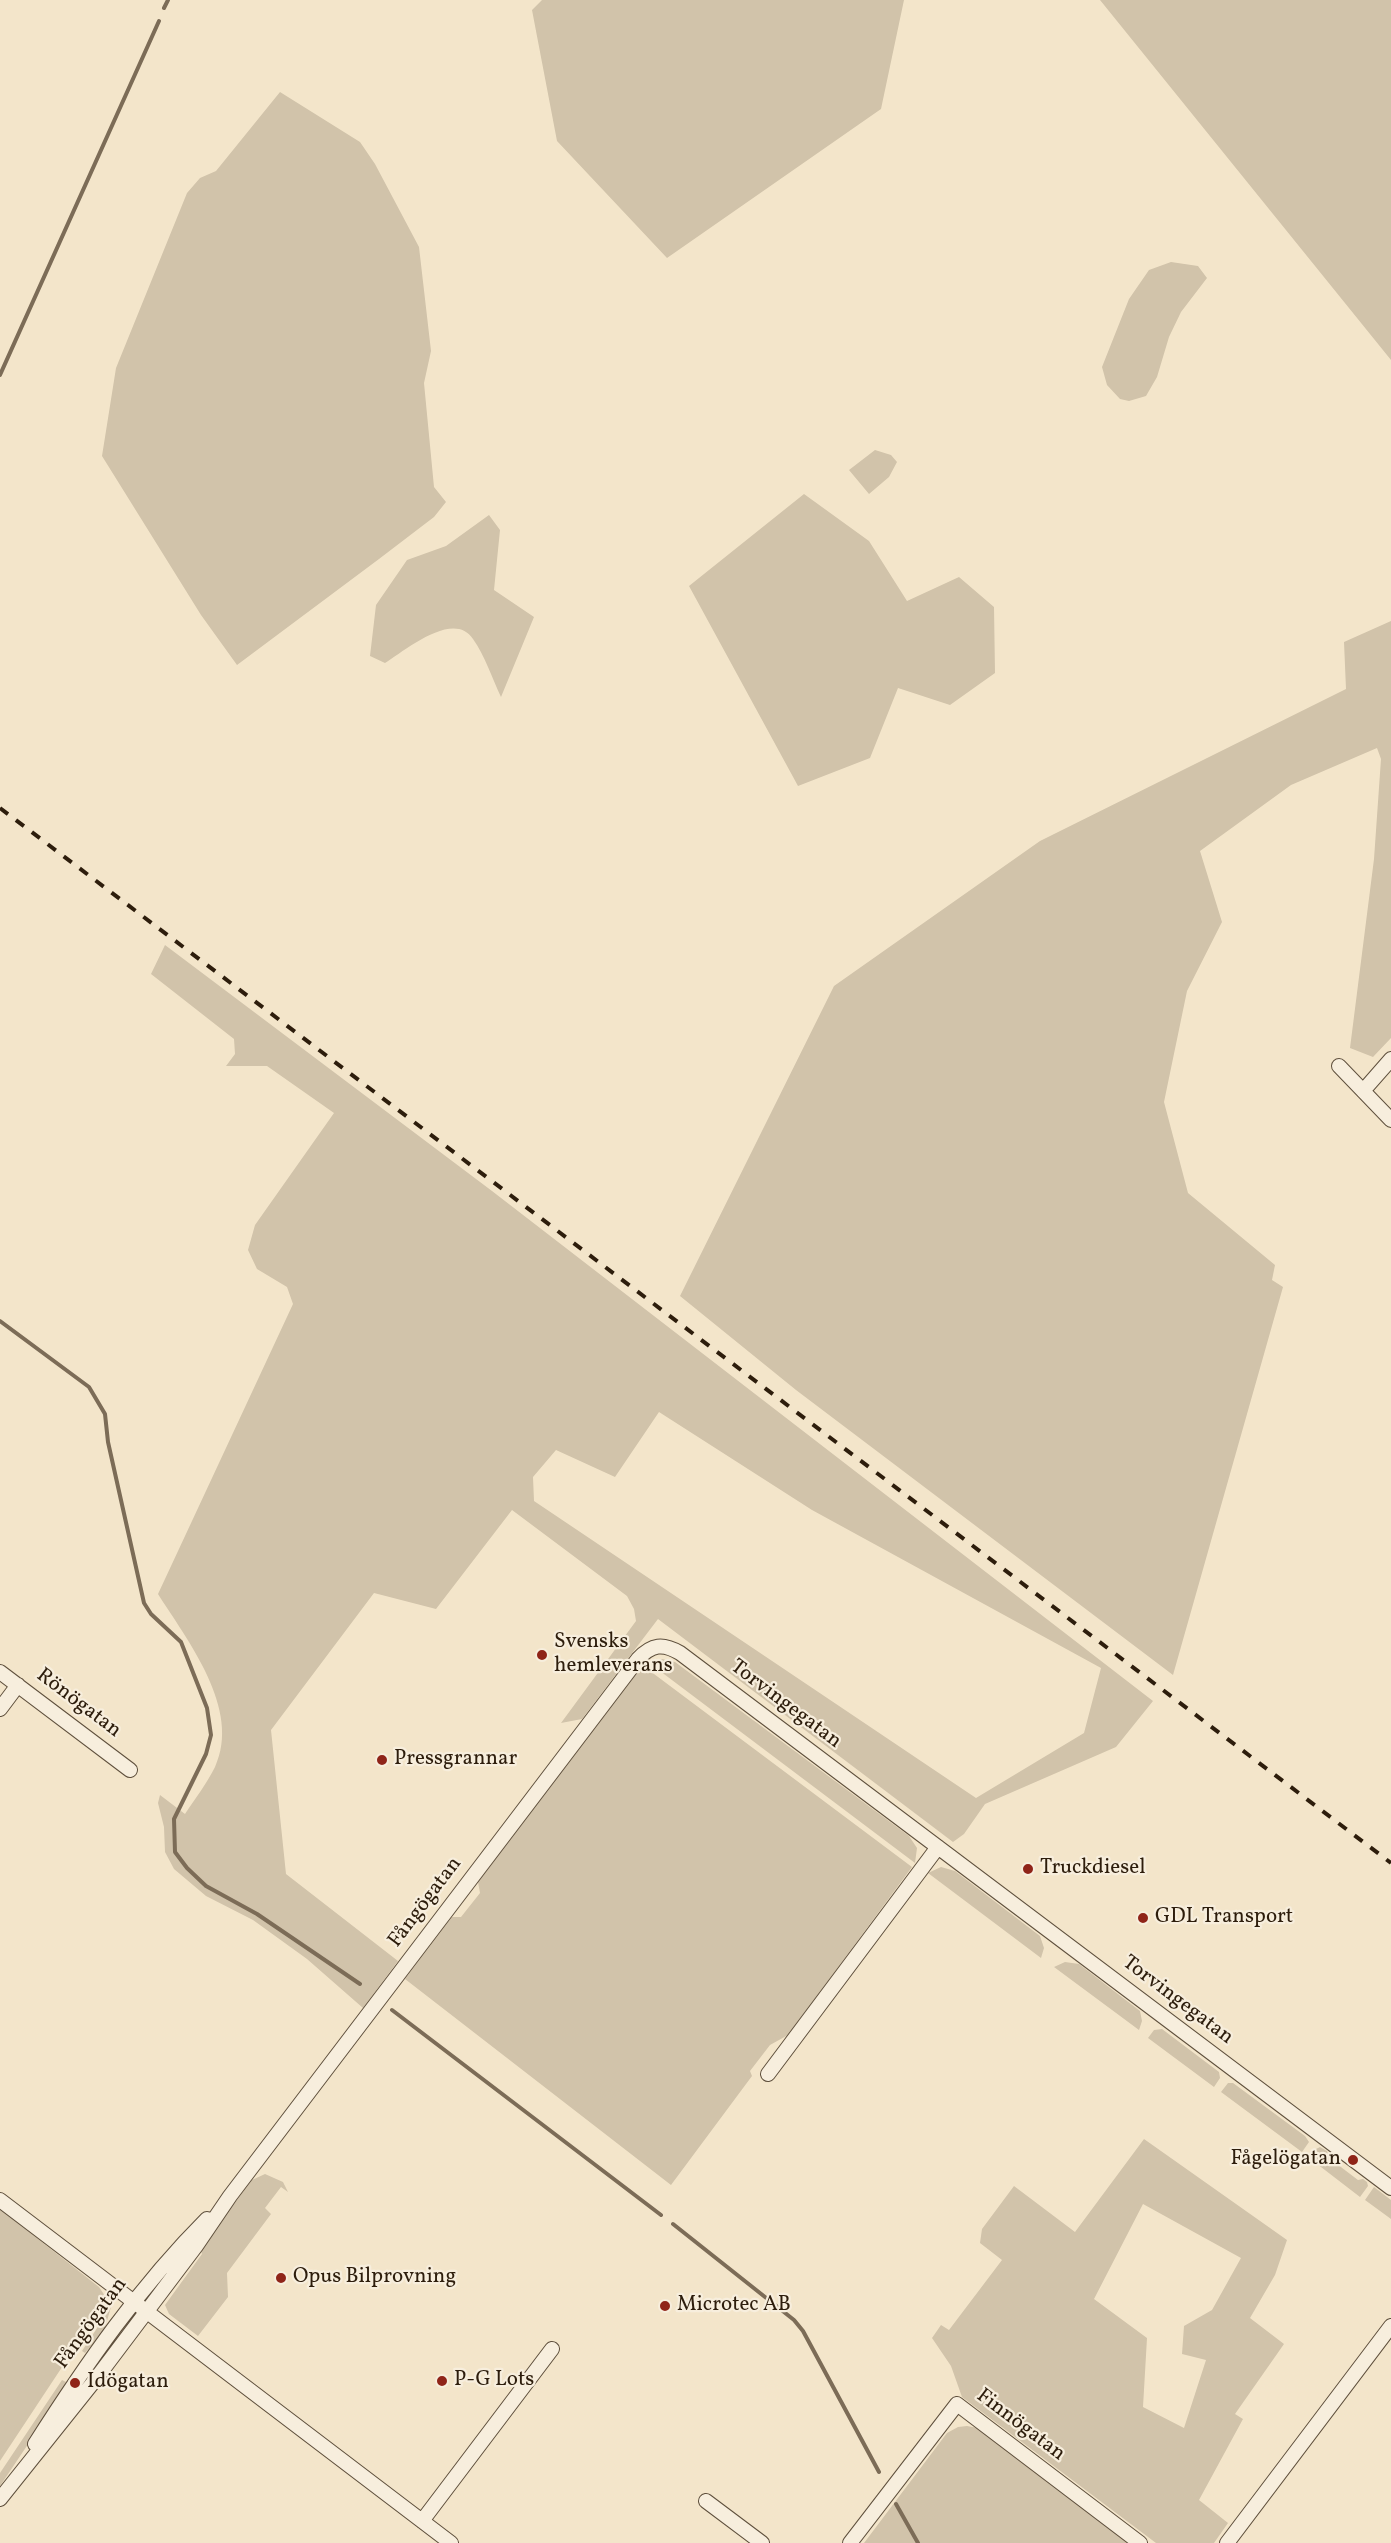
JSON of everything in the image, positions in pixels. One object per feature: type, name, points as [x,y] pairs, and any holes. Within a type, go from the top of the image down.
[{"type":"street","points":[[1363,1091],[1391,1059]]},
{"type":"street","points":[[1339,1066],[1391,1120]]},
{"type":"street","name":"Torvingegatan","points":[[662,1645],[680,1653],[1391,2188]]},
{"type":"street","name":"Fångögatan","points":[[3,2495],[48,2441],[146,2312],[230,2196],[638,1659],[649,1649],[662,1645]]},
{"type":"street","name":"Rönögatan","points":[[0,1672],[130,1770]]},
{"type":"street","points":[[0,1708],[18,1685]]},
{"type":"street","points":[[768,2074],[938,1846]]},
{"type":"street","name":"Fångögatan","points":[[3,2495],[92,2357],[133,2302],[161,2268],[230,2196]]},
{"type":"street","points":[[0,2200],[451,2543]]},
{"type":"street","points":[[1227,2543],[1391,2326]]},
{"type":"street","points":[[422,2521],[552,2349]]},
{"type":"street","name":"Finnögatan","points":[[850,2543],[957,2404],[1140,2543]]},
{"type":"street","points":[[706,2501],[762,2543]]},
{"type":"shaded area","points":[[542,0],[904,0],[881,109],[667,258],[557,141],[532,10]]},
{"type":"shaded area","points":[[1100,0],[1391,0],[1391,360]]},
{"type":"shaded area","points":[[280,92],[360,142],[375,164],[419,247],[431,351],[424,383],[434,487],[446,502],[434,517],[237,665],[201,615],[102,456],[116,368],[187,193],[200,178],[216,171]]},
{"type":"shaded area","points":[[1171,262],[1198,266],[1207,278],[1181,312],[1169,337],[1157,377],[1146,396],[1129,401],[1120,399],[1107,385],[1102,367],[1129,299],[1149,270]]},
{"type":"shaded area","points":[[875,450],[891,455],[897,462],[889,477],[869,494],[849,470]]},
{"type":"shaded area","points":[[804,494],[869,541],[907,601],[959,577],[994,607],[995,673],[950,705],[898,688],[870,758],[798,786],[689,586]]},
{"type":"shaded area","points":[[489,515],[500,530],[494,590],[534,617],[501,697],[481,653],[465,631],[454,628],[429,635],[385,663],[370,656],[376,605],[407,560],[446,546]]},
{"type":"shaded area","points":[[1391,621],[1391,1038],[1373,1057],[1350,1048],[1374,859],[1381,759],[1377,748],[1291,785],[1200,851],[1222,922],[1187,991],[1164,1102],[1188,1193],[1275,1265],[1272,1280],[1283,1287],[1173,1675],[796,1390],[680,1296],[834,986],[1040,841],[1346,689],[1344,642]]},
{"type":"shaded area","points":[[165,945],[492,1191],[1153,1701],[1116,1747],[985,1804],[964,1834],[953,1842],[658,1619],[582,1719],[561,1723],[636,1621],[634,1609],[627,1596],[512,1510],[436,1609],[374,1593],[271,1730],[286,1874],[398,1961],[363,2008],[307,1959],[253,1920],[206,1896],[174,1869],[165,1852],[164,1827],[158,1803],[160,1795],[185,1814],[215,1767],[221,1745],[222,1722],[208,1676],[158,1594],[293,1304],[287,1287],[257,1269],[248,1250],[255,1225],[334,1113],[267,1066],[226,1066],[235,1054],[234,1039],[151,974]],"holes":[[[659,1412],[812,1510],[1101,1668],[1084,1733],[976,1798],[534,1501],[533,1477],[556,1450],[615,1477]]]},
{"type":"shaded area","points":[[662,1659],[675,1662],[909,1836],[917,1848],[915,1863],[648,1662]]},
{"type":"shaded area","points":[[642,1665],[912,1867],[788,2035],[770,2045],[750,2071],[752,2076],[671,2185],[405,1979],[452,1917],[461,1917],[480,1893],[478,1882]]},
{"type":"shaded area","points":[[941,1867],[955,1871],[1040,1936],[1044,1948],[1041,1958],[928,1873]]},
{"type":"shaded area","points":[[1065,1962],[1079,1964],[1140,2011],[1142,2021],[1139,2030],[1054,1967]]},
{"type":"shaded area","points":[[1162,2029],[1219,2072],[1220,2078],[1214,2087],[1148,2038],[1154,2030]]},
{"type":"shaded area","points":[[1228,2083],[1233,2083],[1305,2136],[1309,2142],[1302,2152],[1221,2092]]},
{"type":"shaded area","points":[[1144,2139],[1287,2240],[1275,2275],[1250,2318],[1284,2344],[1235,2414],[1243,2419],[1199,2500],[1228,2523],[1214,2543],[1156,2543],[962,2397],[951,2366],[932,2338],[941,2325],[949,2330],[1002,2260],[980,2243],[982,2229],[1014,2186],[1075,2232]],"holes":[[[1143,2204],[1241,2258],[1212,2310],[1184,2326],[1182,2354],[1206,2360],[1184,2428],[1143,2407],[1147,2338],[1094,2299]]]},
{"type":"shaded area","points":[[1320,2147],[1327,2151],[1329,2158],[1358,2180],[1363,2179],[1367,2182],[1368,2186],[1360,2197],[1308,2157]]},
{"type":"shaded area","points":[[265,2174],[283,2182],[288,2192],[281,2187],[265,2208],[271,2214],[227,2273],[228,2297],[198,2336],[169,2314],[165,2305],[202,2254],[200,2249],[252,2180]]},
{"type":"shaded area","points":[[1374,2187],[1391,2200],[1391,2219],[1365,2200]]},
{"type":"shaded area","points":[[0,2209],[99,2287],[107,2299],[0,2461]]},
{"type":"shaded area","points":[[111,2307],[104,2331],[85,2353],[82,2351]]},
{"type":"shaded area","points":[[62,2380],[66,2382],[59,2398],[0,2486],[0,2473]]},
{"type":"shaded area","points":[[958,2427],[978,2428],[1131,2543],[864,2543],[947,2433]]},
{"type":"waterway","points":[[164,8],[168,0]]},
{"type":"waterway","points":[[0,375],[159,21]]},
{"type":"waterway","points":[[0,1321],[89,1387],[105,1414],[108,1442],[144,1603],[151,1614],[181,1642],[207,1708],[211,1735],[206,1754],[174,1819],[175,1852],[187,1868],[206,1886],[257,1914],[360,1984]]},
{"type":"waterway","points":[[392,2010],[661,2215]]},
{"type":"waterway","points":[[673,2224],[794,2320],[803,2331],[879,2472]]},
{"type":"waterway","points":[[896,2504],[918,2543]]},
{"type":"railway","points":[[0,808],[1391,1863]]},
{"type":"place","name":"Svensks hemleverans","points":[[542,1655]]},
{"type":"place","name":"Pressgrannar","points":[[382,1760]]},
{"type":"place","name":"Truckdiesel","points":[[1028,1869]]},
{"type":"place","name":"GDL Transport","points":[[1143,1918]]},
{"type":"place","name":"Fågelögatan","points":[[1353,2160]]},
{"type":"place","name":"Opus Bilprovning","points":[[281,2278]]},
{"type":"place","name":"Microtec AB","points":[[665,2306]]},
{"type":"place","name":"P-G Lots","points":[[442,2381]]},
{"type":"place","name":"Idögatan","points":[[75,2383]]}]
